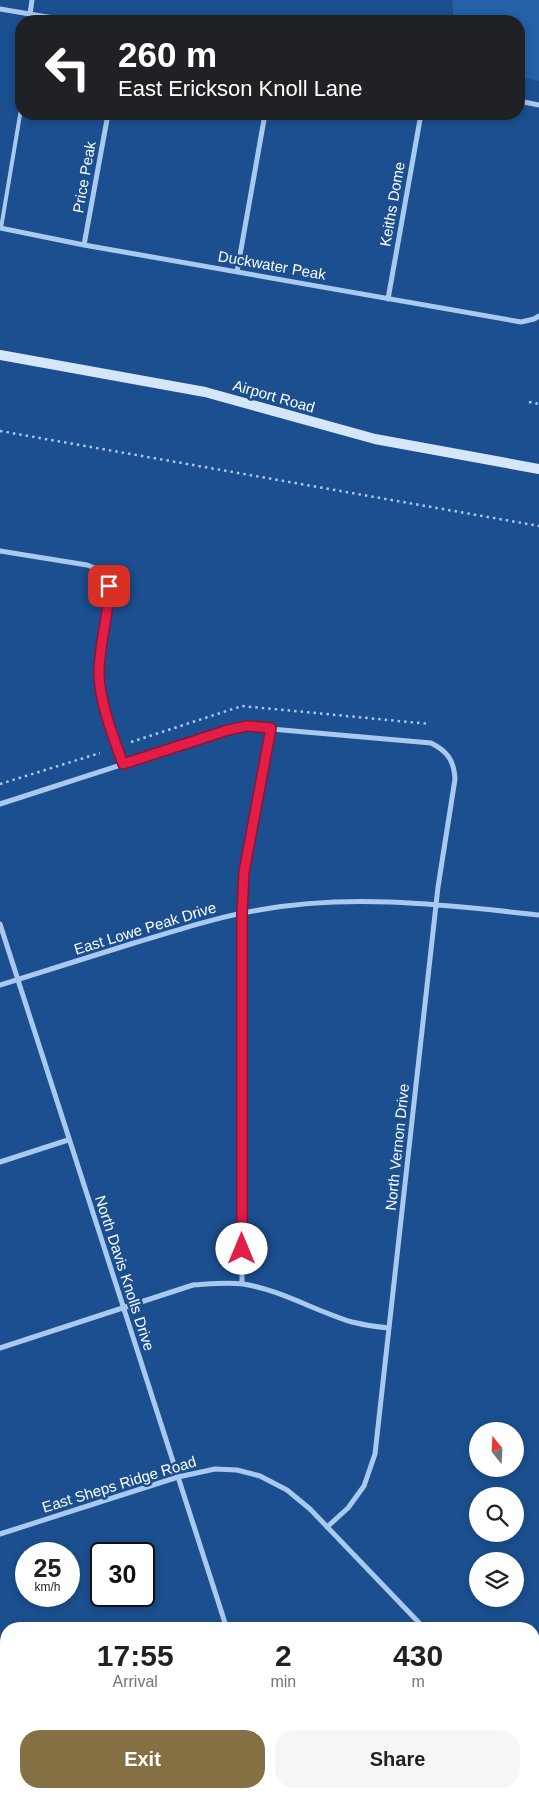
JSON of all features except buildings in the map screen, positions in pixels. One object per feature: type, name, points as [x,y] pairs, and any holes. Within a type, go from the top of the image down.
[{"type":"street","points":[[0,8],[30,14],[32,0]]},
{"type":"street","points":[[525,102],[539,105]]},
{"type":"street","name":"Price Peak","points":[[84,245],[107,120]]},
{"type":"street","points":[[237,272],[264,120]]},
{"type":"street","name":"Keiths Dome","points":[[388,298],[420,120]]},
{"type":"street","name":"Duckwater Peak","points":[[0,228],[84,245],[521,322],[539,316]]},
{"type":"street","name":"Airport Road","points":[[0,356],[204,392],[376,439],[539,470]]},
{"type":"street","points":[[0,551],[87,565],[110,574],[109,598],[100,650],[99,676],[104,702],[123,764]]},
{"type":"street","points":[[0,804],[228,730],[247,726],[271,728],[244,872],[242,914],[242,1284]]},
{"type":"street","name":"North Vernon Drive","points":[[271,728],[431,743],[441,748],[449,756],[454,767],[455,778],[436,904],[374,1454],[364,1486],[348,1508],[328,1527]]},
{"type":"street","name":"East Lowe Peak Drive","points":[[0,985],[195,924],[295,905],[342,901],[378,901],[436,904],[539,915]]},
{"type":"street","name":"North Davis Knolls Drive","points":[[0,924],[225,1622]]},
{"type":"street","points":[[0,1162],[68,1140]]},
{"type":"street","points":[[0,1348],[193,1285],[220,1283],[242,1284],[282,1295],[352,1322],[389,1328]]},
{"type":"street","name":"East Sheps Ridge Road","points":[[0,1534],[178,1477],[215,1469],[238,1470],[260,1476],[287,1490],[310,1509],[418,1622]]},
{"type":"lane","points":[[0,228],[19,120]]},
{"type":"path","points":[[529,402],[539,404]]},
{"type":"path","points":[[0,431],[539,526]]},
{"type":"path","points":[[131,742],[242,706],[430,724]]},
{"type":"path","points":[[0,784],[100,753]]},
{"type":"shaded area","points":[[452,0],[539,0],[539,81],[525,78],[525,15],[453,15]]},
{"type":"route","points":[[109,586],[109,598],[100,650],[99,676],[104,702],[123,764],[228,730],[247,726],[271,728],[244,872],[241,931],[242,1249]]}]
